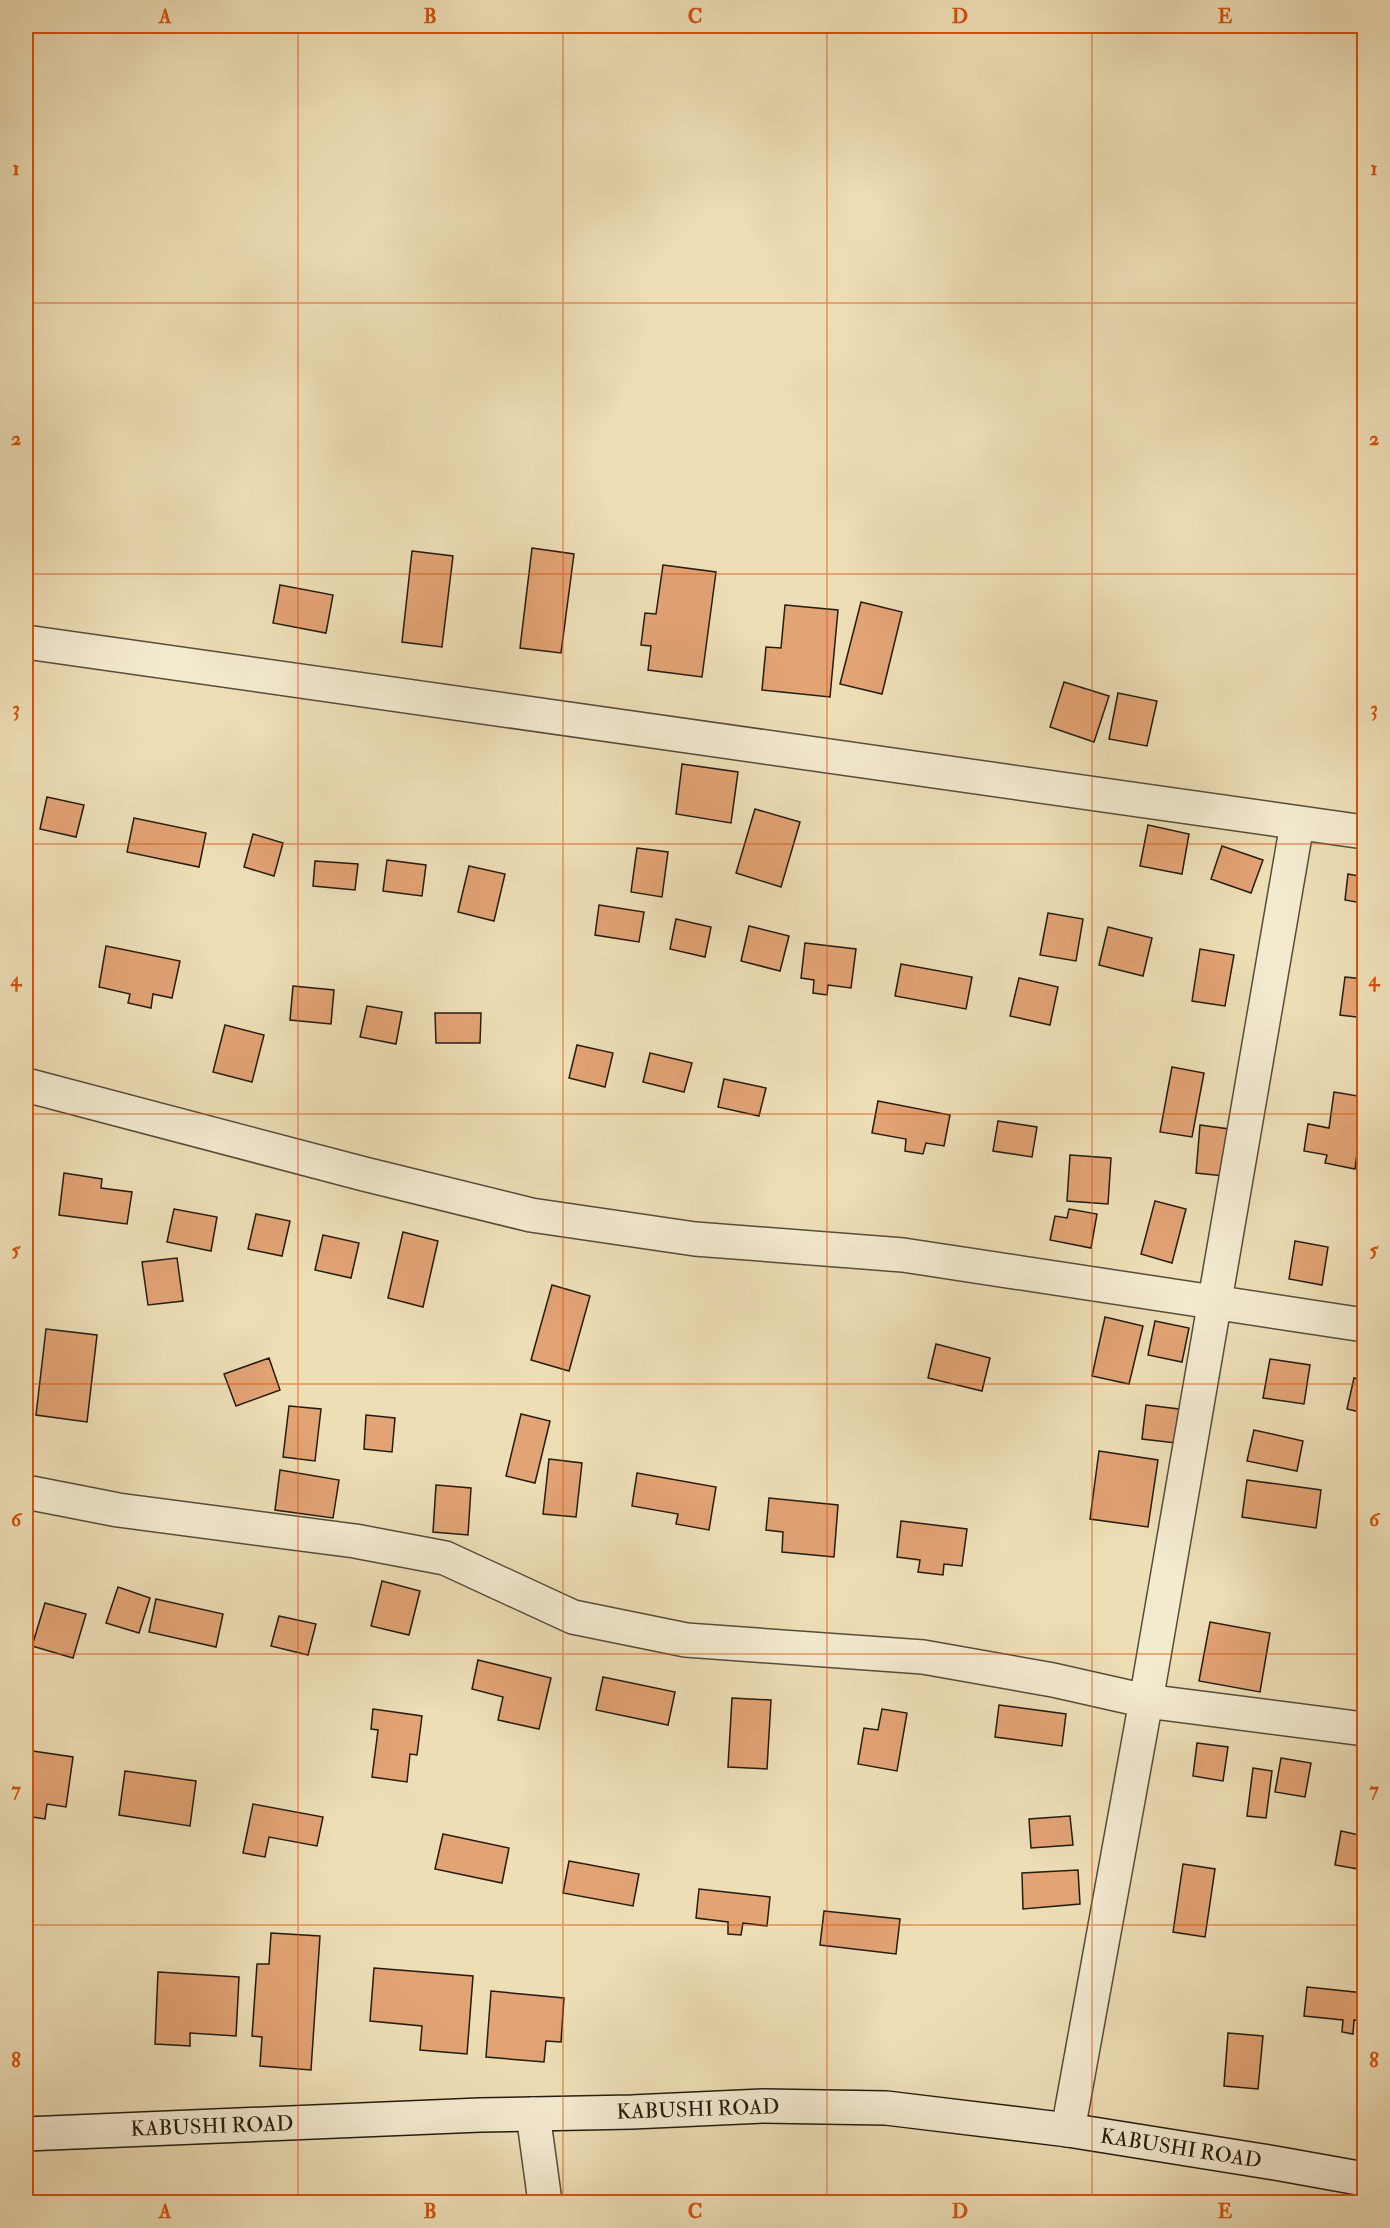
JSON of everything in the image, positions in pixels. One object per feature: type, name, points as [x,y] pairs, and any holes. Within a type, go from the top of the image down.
[{"type":"street","points":[[26,642],[1365,832]]},
{"type":"street","points":[[1068,2130],[1146,1701],[1297,824]]},
{"type":"street","points":[[26,1085],[364,1174],[531,1215],[694,1239],[903,1255],[1365,1325]]},
{"type":"street","points":[[26,1492],[118,1510],[355,1541],[446,1558],[573,1617],[686,1640],[923,1657],[1053,1680],[1146,1701],[1365,1729]]},
{"type":"street","name":"KABUSHI ROAD","points":[[26,2134],[763,2106],[886,2108],[1068,2130],[1365,2179]]},
{"type":"street","points":[[533,2114],[544,2202]]},
{"type":"building","points":[[532,548],[574,554],[561,653],[520,648]]},
{"type":"building","points":[[412,551],[453,556],[442,647],[402,642]]},
{"type":"building","points":[[663,565],[716,572],[702,677],[648,670],[651,646],[641,645],[645,613],[656,614]]},
{"type":"building","points":[[280,585],[333,595],[326,633],[273,623]]},
{"type":"building","points":[[861,602],[902,612],[882,694],[840,684]]},
{"type":"building","points":[[785,605],[838,610],[830,697],[762,690],[766,647],[781,648]]},
{"type":"building","points":[[1064,682],[1109,696],[1094,742],[1050,727]]},
{"type":"building","points":[[1118,693],[1157,701],[1147,746],[1109,739]]},
{"type":"building","points":[[682,764],[738,772],[731,823],[676,814]]},
{"type":"building","points":[[47,797],[84,805],[76,837],[40,829]]},
{"type":"building","points":[[755,809],[800,822],[781,887],[736,873]]},
{"type":"building","points":[[134,818],[206,833],[199,867],[127,852]]},
{"type":"building","points":[[1148,825],[1189,834],[1182,874],[1140,866]]},
{"type":"building","points":[[253,834],[283,843],[274,876],[244,867]]},
{"type":"building","points":[[1222,846],[1263,860],[1251,893],[1211,879]]},
{"type":"building","points":[[637,848],[668,852],[662,897],[631,892]]},
{"type":"building","points":[[387,860],[426,865],[422,896],[383,891]]},
{"type":"building","points":[[315,861],[358,864],[355,890],[313,886]]},
{"type":"building","points":[[469,866],[505,874],[494,921],[458,912]]},
{"type":"building","points":[[1348,874],[1364,877],[1364,921],[1360,921],[1362,903],[1345,900]]},
{"type":"building","points":[[599,905],[644,912],[639,942],[595,935]]},
{"type":"building","points":[[1048,913],[1083,919],[1076,961],[1040,955]]},
{"type":"building","points":[[676,919],[711,927],[705,957],[670,949]]},
{"type":"building","points":[[749,926],[789,936],[780,971],[741,961]]},
{"type":"building","points":[[1108,927],[1152,938],[1143,976],[1099,965]]},
{"type":"building","points":[[805,943],[856,949],[851,988],[828,985],[827,995],[813,993],[814,980],[801,978]]},
{"type":"building","points":[[106,946],[180,961],[172,998],[153,994],[151,1008],[128,1003],[130,994],[99,987]]},
{"type":"building","points":[[1200,949],[1234,955],[1225,1006],[1192,1001]]},
{"type":"building","points":[[901,964],[972,977],[966,1009],[895,996]]},
{"type":"building","points":[[1345,977],[1364,979],[1364,1018],[1340,1015]]},
{"type":"building","points":[[1019,978],[1058,987],[1050,1025],[1010,1016]]},
{"type":"building","points":[[293,986],[334,990],[331,1024],[290,1020]]},
{"type":"building","points":[[367,1006],[402,1012],[396,1044],[360,1037]]},
{"type":"building","points":[[435,1013],[481,1013],[480,1043],[436,1043]]},
{"type":"building","points":[[225,1025],[264,1035],[252,1082],[213,1072]]},
{"type":"building","points":[[577,1045],[613,1053],[605,1087],[569,1078]]},
{"type":"building","points":[[650,1053],[692,1063],[684,1092],[643,1082]]},
{"type":"building","points":[[1172,1067],[1204,1073],[1192,1137],[1160,1132]]},
{"type":"building","points":[[724,1079],[766,1088],[759,1116],[718,1107]]},
{"type":"building","points":[[1334,1092],[1364,1097],[1355,1169],[1325,1163],[1327,1155],[1304,1151],[1308,1124],[1329,1128]]},
{"type":"building","points":[[878,1101],[950,1115],[944,1146],[926,1143],[923,1154],[905,1151],[906,1139],[872,1133]]},
{"type":"building","points":[[998,1121],[1037,1127],[1032,1157],[993,1151]]},
{"type":"building","points":[[1200,1125],[1229,1129],[1224,1176],[1196,1173]]},
{"type":"building","points":[[1070,1155],[1111,1158],[1108,1204],[1067,1201]]},
{"type":"building","points":[[64,1173],[102,1179],[101,1188],[132,1192],[127,1224],[59,1215]]},
{"type":"building","points":[[1155,1201],[1186,1209],[1172,1263],[1141,1254]]},
{"type":"building","points":[[174,1209],[217,1217],[211,1251],[167,1242]]},
{"type":"building","points":[[1069,1209],[1097,1214],[1091,1248],[1050,1240],[1055,1216],[1067,1218]]},
{"type":"building","points":[[256,1214],[290,1221],[282,1256],[248,1249]]},
{"type":"building","points":[[403,1232],[438,1241],[423,1307],[388,1298]]},
{"type":"building","points":[[323,1235],[359,1243],[351,1278],[315,1270]]},
{"type":"building","points":[[1295,1241],[1328,1247],[1322,1285],[1289,1279]]},
{"type":"building","points":[[177,1258],[183,1301],[148,1305],[142,1262]]},
{"type":"building","points":[[552,1285],[590,1296],[569,1371],[531,1360]]},
{"type":"building","points":[[1105,1317],[1143,1326],[1129,1384],[1092,1376]]},
{"type":"building","points":[[1155,1321],[1189,1328],[1182,1362],[1148,1355]]},
{"type":"building","points":[[46,1329],[97,1335],[87,1422],[36,1415]]},
{"type":"building","points":[[936,1344],[990,1358],[982,1391],[928,1378]]},
{"type":"building","points":[[269,1358],[280,1390],[236,1406],[224,1374]]},
{"type":"building","points":[[1270,1359],[1310,1365],[1304,1404],[1263,1398]]},
{"type":"building","points":[[1354,1378],[1364,1380],[1364,1413],[1347,1409]]},
{"type":"building","points":[[1146,1405],[1179,1409],[1176,1443],[1142,1439]]},
{"type":"building","points":[[289,1406],[321,1409],[315,1461],[283,1457]]},
{"type":"building","points":[[521,1414],[550,1421],[535,1483],[506,1476]]},
{"type":"building","points":[[366,1415],[395,1418],[392,1452],[364,1449]]},
{"type":"building","points":[[1254,1430],[1303,1441],[1297,1471],[1247,1461]]},
{"type":"building","points":[[1099,1451],[1158,1460],[1148,1527],[1090,1519]]},
{"type":"building","points":[[549,1459],[582,1463],[576,1517],[543,1514]]},
{"type":"building","points":[[280,1470],[339,1480],[333,1518],[275,1510]]},
{"type":"building","points":[[637,1473],[716,1487],[709,1530],[676,1524],[678,1514],[632,1506]]},
{"type":"building","points":[[1247,1480],[1321,1490],[1316,1528],[1242,1517]]},
{"type":"building","points":[[436,1485],[471,1488],[468,1535],[433,1532]]},
{"type":"building","points":[[769,1498],[838,1505],[834,1557],[782,1552],[783,1532],[766,1530]]},
{"type":"building","points":[[901,1521],[967,1529],[962,1566],[944,1564],[943,1575],[918,1572],[920,1560],[897,1557]]},
{"type":"building","points":[[382,1581],[420,1591],[409,1635],[371,1626]]},
{"type":"building","points":[[118,1587],[150,1598],[139,1633],[106,1623]]},
{"type":"building","points":[[156,1599],[223,1614],[216,1647],[149,1632]]},
{"type":"building","points":[[45,1603],[86,1614],[73,1658],[32,1646]]},
{"type":"building","points":[[279,1616],[316,1624],[308,1655],[271,1646]]},
{"type":"building","points":[[1210,1622],[1270,1633],[1260,1692],[1199,1681]]},
{"type":"building","points":[[478,1660],[551,1678],[539,1729],[498,1720],[503,1697],[472,1689]]},
{"type":"building","points":[[603,1677],[675,1692],[668,1725],[596,1710]]},
{"type":"building","points":[[732,1698],[771,1700],[767,1769],[728,1767]]},
{"type":"building","points":[[999,1705],[1066,1714],[1062,1746],[995,1737]]},
{"type":"building","points":[[373,1709],[422,1716],[417,1755],[410,1754],[407,1782],[372,1777],[378,1730],[371,1729]]},
{"type":"building","points":[[882,1709],[907,1713],[897,1771],[858,1764],[864,1728],[878,1730]]},
{"type":"building","points":[[1197,1743],[1228,1747],[1223,1781],[1193,1776]]},
{"type":"building","points":[[26,1750],[73,1757],[66,1807],[47,1804],[45,1819],[26,1816]]},
{"type":"building","points":[[1281,1758],[1311,1763],[1305,1797],[1275,1792]]},
{"type":"building","points":[[1253,1768],[1272,1771],[1266,1818],[1247,1816]]},
{"type":"building","points":[[125,1771],[196,1781],[190,1826],[119,1815]]},
{"type":"building","points":[[253,1804],[323,1817],[317,1846],[269,1837],[265,1857],[243,1853]]},
{"type":"building","points":[[1070,1816],[1073,1845],[1031,1848],[1029,1819]]},
{"type":"building","points":[[1341,1831],[1364,1836],[1364,1870],[1335,1865]]},
{"type":"building","points":[[443,1834],[509,1848],[502,1883],[435,1869]]},
{"type":"building","points":[[569,1861],[639,1874],[633,1906],[563,1893]]},
{"type":"building","points":[[1183,1864],[1215,1869],[1205,1937],[1173,1932]]},
{"type":"building","points":[[1078,1870],[1080,1904],[1023,1909],[1022,1873]]},
{"type":"building","points":[[699,1889],[770,1897],[767,1926],[743,1923],[741,1935],[728,1934],[728,1922],[696,1918]]},
{"type":"building","points":[[824,1911],[900,1919],[896,1954],[820,1945]]},
{"type":"building","points":[[271,1933],[320,1936],[311,2070],[260,2066],[262,2037],[252,2036],[257,1964],[269,1964]]},
{"type":"building","points":[[374,1968],[473,1976],[467,2054],[420,2050],[422,2026],[370,2021]]},
{"type":"building","points":[[158,1972],[239,1977],[236,2036],[190,2033],[190,2046],[155,2044]]},
{"type":"building","points":[[1307,1987],[1364,1993],[1364,2021],[1354,2020],[1353,2034],[1342,2032],[1343,2020],[1304,2016]]},
{"type":"building","points":[[491,1991],[564,1998],[561,2042],[546,2041],[544,2062],[486,2057]]},
{"type":"building","points":[[1228,2033],[1263,2036],[1258,2089],[1224,2086]]}]
